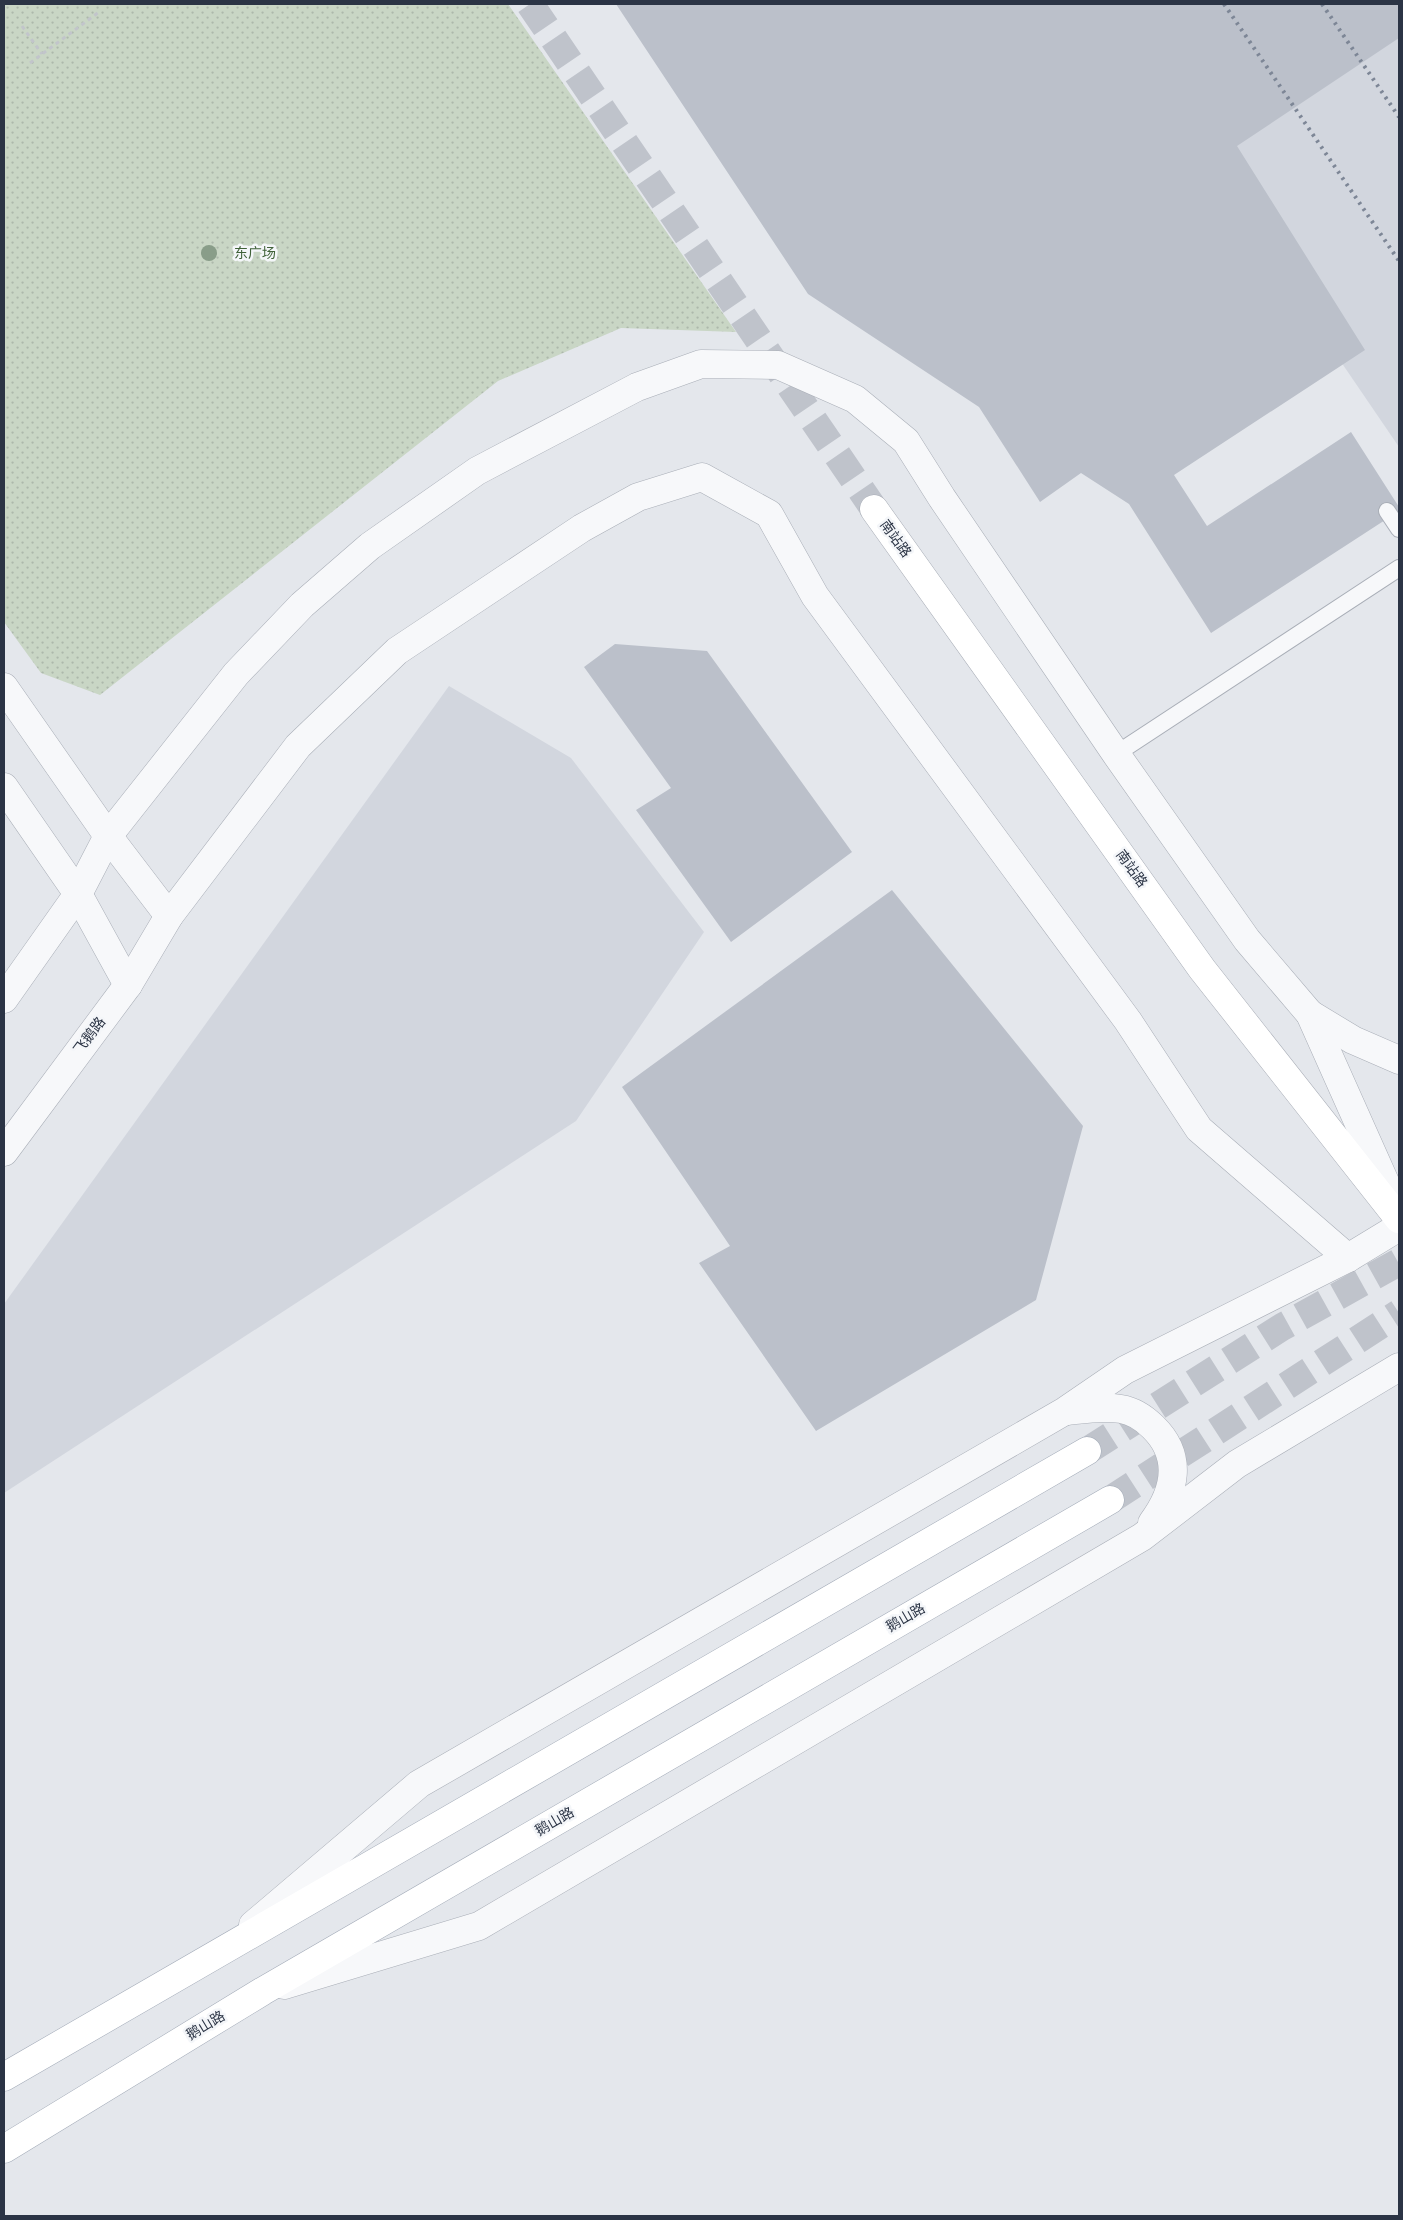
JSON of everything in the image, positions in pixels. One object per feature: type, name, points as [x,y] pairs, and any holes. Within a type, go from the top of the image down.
[{"type":"main road","name":"南站路","points":[[874,509],[1202,969],[1399,1219]]},
{"type":"main road","points":[[4,2077],[1087,1451]]},
{"type":"main road","name":"鹅山路","points":[[4,2149],[264,1991],[1110,1500]]},
{"type":"street","points":[[4,999],[78,894],[108,836],[236,674],[302,605],[370,546],[477,471],[637,388],[701,364],[778,366],[855,399],[906,441],[942,498],[1116,754],[1247,940],[1310,1014],[1399,1215]]},
{"type":"street","name":"飞鹅路","points":[[4,1152],[128,985],[169,916],[298,746],[397,651],[582,528],[638,497],[702,478],[769,514],[815,596],[1128,1021],[1199,1129],[1348,1258]]},
{"type":"street","points":[[4,687],[108,836],[169,916]]},
{"type":"street","points":[[4,787],[78,894],[128,985]]},
{"type":"street","points":[[1310,1014],[1353,1040],[1399,1060]]},
{"type":"street","points":[[228,1946],[419,1784],[1065,1411],[1125,1370],[1348,1258],[1399,1227]]},
{"type":"street","points":[[264,1991],[479,1926],[1142,1537],[1237,1464],[1399,1367]]},
{"type":"street","points":[[1065,1411],[1105,1407],[1135,1413],[1148,1422],[1168,1445],[1174,1468],[1172,1483],[1157,1516],[1142,1537]]},
{"type":"lane","points":[[1387,511],[1399,529]]},
{"type":"lane","points":[[1116,754],[1399,568]]},
{"type":"path","points":[[30,63],[100,12]]},
{"type":"path","points":[[22,26],[42,54]]},
{"type":"shaded area","points":[[1097,4],[1399,4],[1399,447]]},
{"type":"shaded area","points":[[449,686],[571,758],[704,932],[576,1121],[4,1493],[4,1304]]},
{"type":"green space","name":"东广场","points":[[4,4],[508,4],[736,332],[621,328],[498,381],[100,695],[41,673],[4,622]]},
{"type":"building","points":[[616,4],[1399,4],[1399,38],[1237,146],[1365,350],[1174,475],[1207,526],[1351,432],[1399,507],[1399,511],[1211,633],[1129,504],[1081,473],[1040,502],[979,407],[808,294]]},
{"type":"building","points":[[615,644],[707,651],[852,852],[731,942],[636,810],[671,788],[584,667]]},
{"type":"building","points":[[892,890],[1083,1126],[1036,1300],[816,1431],[699,1263],[730,1246],[622,1087]]},
{"type":"tunnel","points":[[530,4],[874,509]]},
{"type":"tunnel","points":[[1087,1451],[1282,1327],[1399,1262]]},
{"type":"tunnel","points":[[1110,1500],[1399,1313]]},
{"type":"railway","points":[[1224,4],[1399,261]]},
{"type":"railway","points":[[1322,4],[1399,117]]}]
